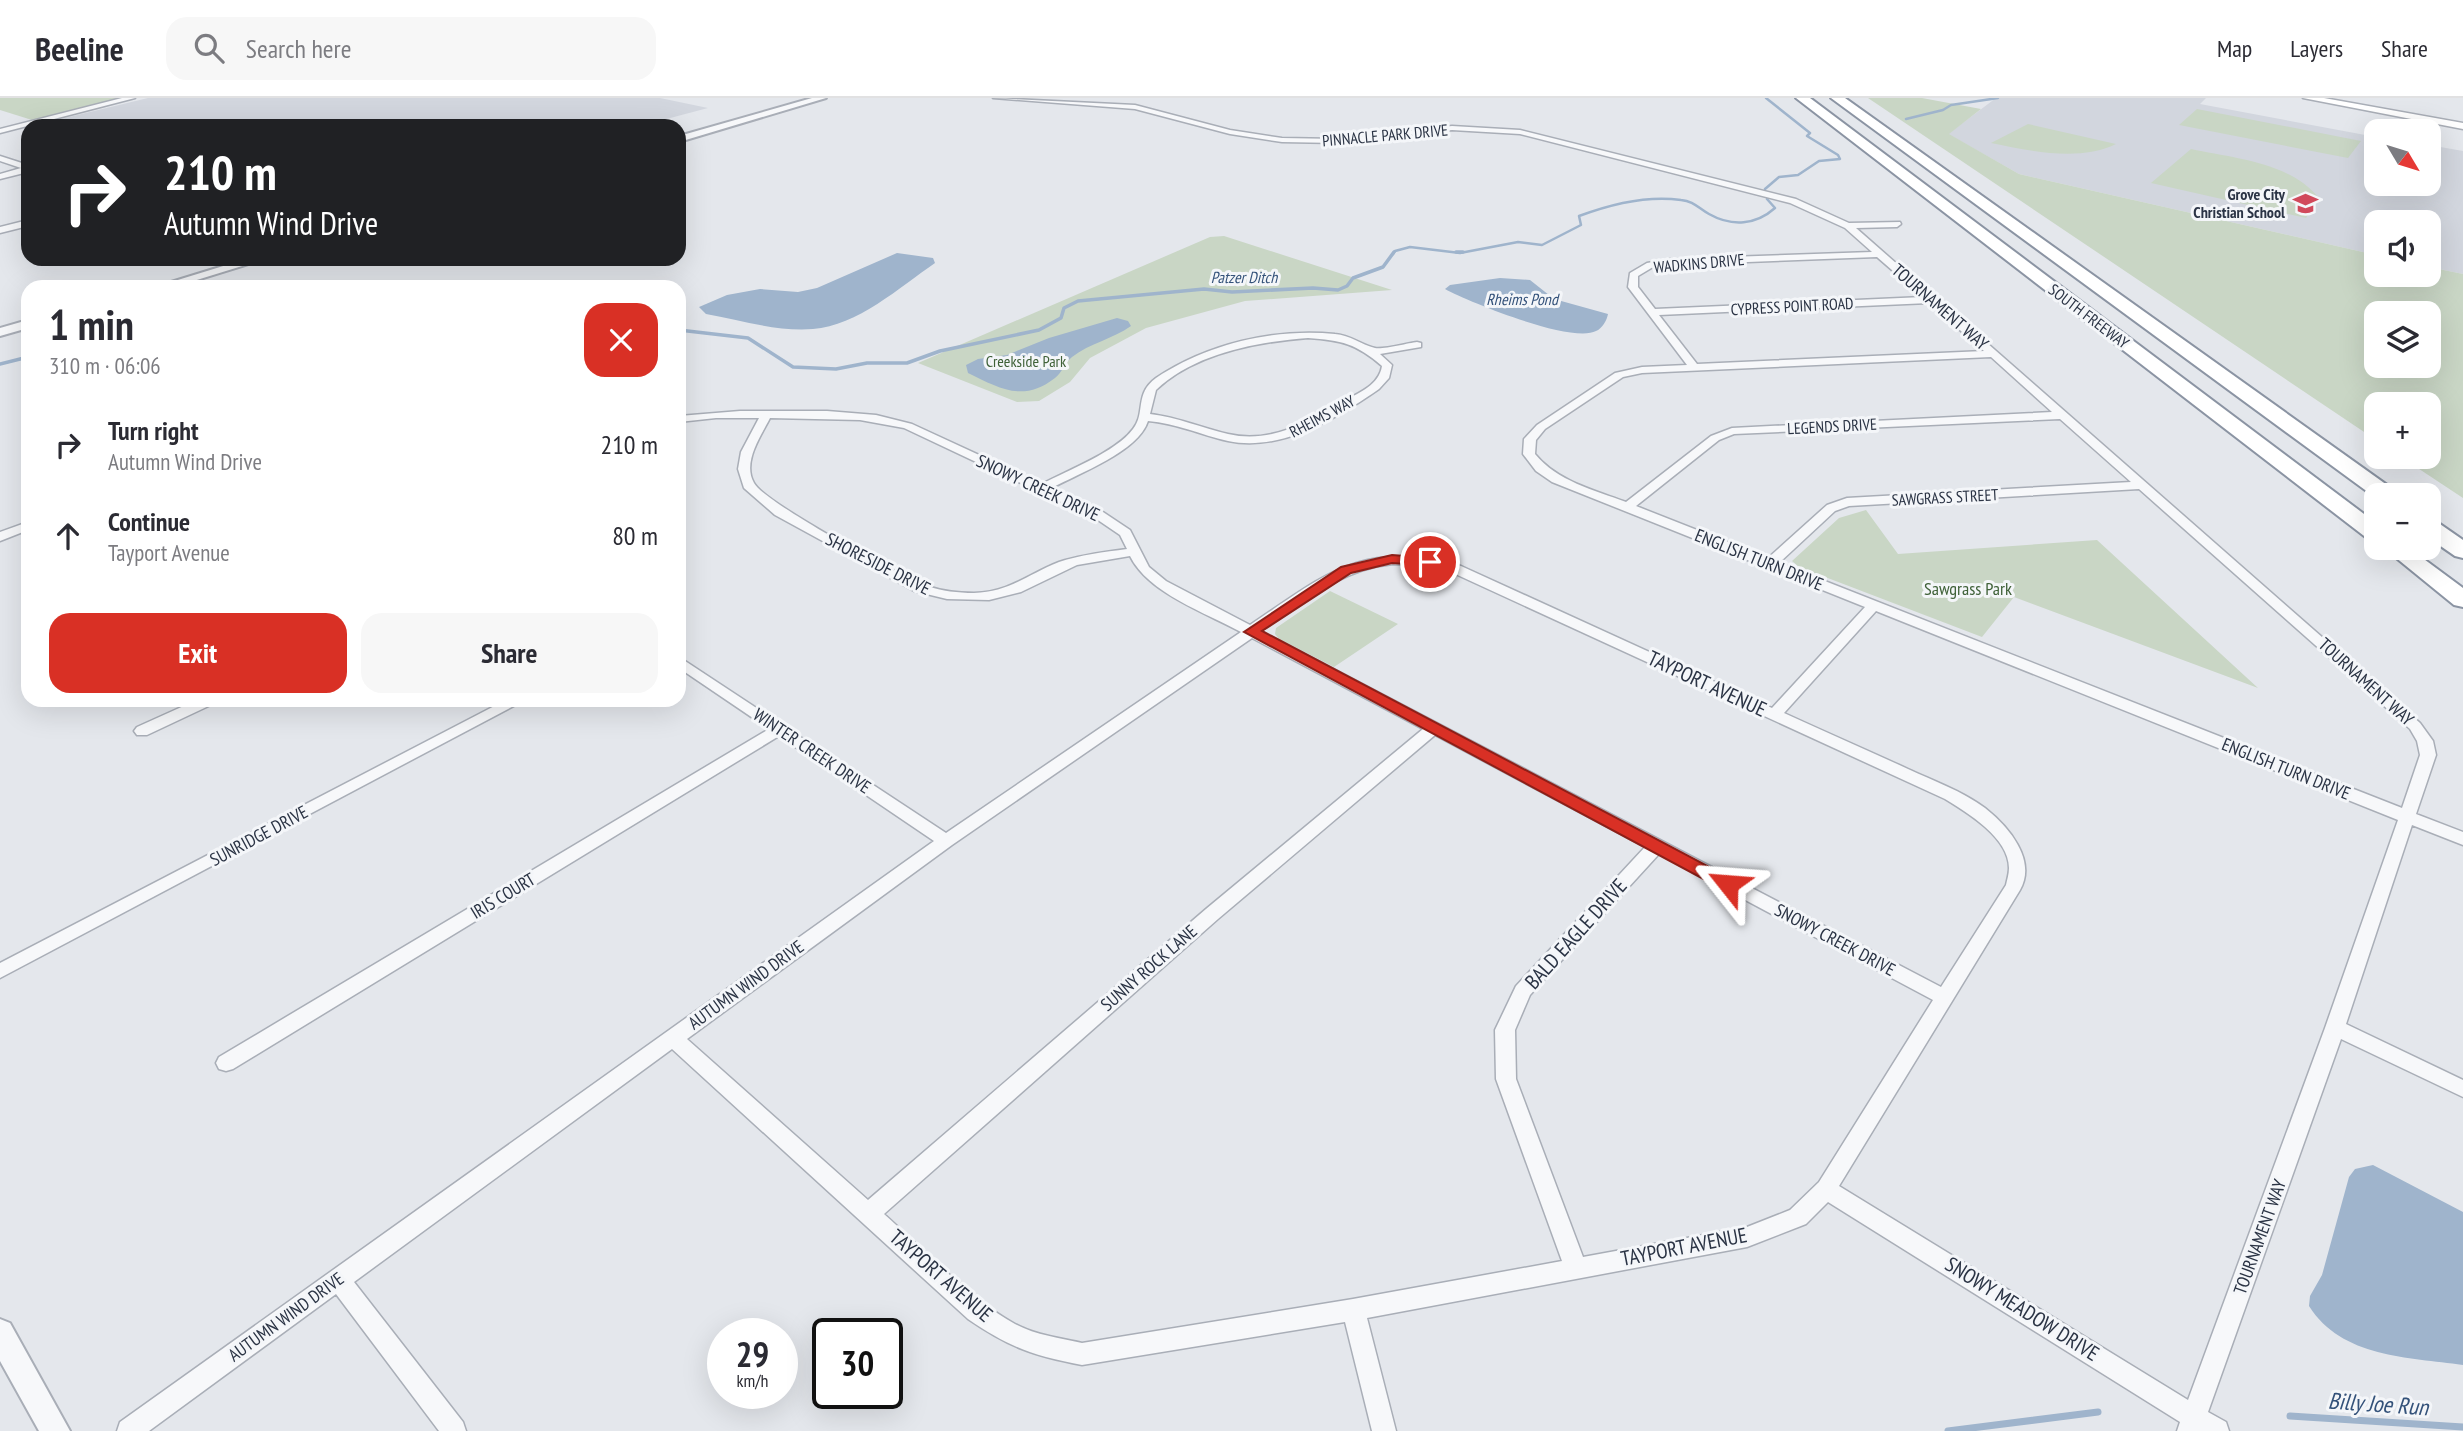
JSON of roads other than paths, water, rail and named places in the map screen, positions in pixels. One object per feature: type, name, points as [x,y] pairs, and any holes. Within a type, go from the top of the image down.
[{"type":"highway","name":"SOUTH FREEWAY","points":[[1802,98],[2364,525]]},
{"type":"highway","name":"SOUTH FREEWAY","points":[[1837,98],[2368,483]]},
{"type":"highway","points":[[2441,535],[2463,551]]},
{"type":"highway","points":[[2411,560],[2463,600]]},
{"type":"main road","points":[[2308,98],[2463,126]]},
{"type":"street","points":[[48,119],[131,98]]},
{"type":"street","points":[[686,137],[822,98]]},
{"type":"street","name":"PINNACLE PARK DRIVE","points":[[997,98],[1135,107],[1240,135],[1282,140],[1338,141],[1452,128],[1520,132],[1793,201],[1848,226]]},
{"type":"street","points":[[0,131],[21,126]]},
{"type":"street","points":[[0,158],[21,166]]},
{"type":"street","points":[[0,177],[21,171]]},
{"type":"street","points":[[1848,226],[1897,224]]},
{"type":"street","points":[[0,230],[21,225]]},
{"type":"street","name":"TOURNAMENT WAY","points":[[1848,226],[2415,726],[2425,741],[2428,755],[2408,817],[2192,1424]]},
{"type":"street","name":"WADKINS DRIVE","points":[[1693,367],[1632,282],[1633,275],[1650,265],[1671,262],[1880,254]]},
{"type":"street","points":[[186,280],[234,266]]},
{"type":"street","name":"CYPRESS POINT ROAD","points":[[1652,312],[1932,300]]},
{"type":"street","points":[[0,332],[21,326]]},
{"type":"street","points":[[1043,488],[1127,440],[1140,429],[1145,399],[1155,385],[1169,375],[1233,347],[1292,336],[1317,335],[1351,342],[1376,351],[1417,345]]},
{"type":"street","name":"RHEIMS WAY","points":[[1142,417],[1166,418],[1229,438],[1277,438],[1299,431],[1375,387],[1387,371],[1387,365],[1376,351]]},
{"type":"street","name":"ENGLISH TURN DRIVE","points":[[1994,354],[1642,370],[1619,375],[1541,427],[1530,439],[1529,454],[1548,474],[1628,507],[2463,839]]},
{"type":"street","name":"SNOWY CREEK DRIVE","points":[[686,418],[723,415],[848,416],[896,422],[1043,488],[1099,515],[1125,533],[1143,569],[1161,584],[1944,997]]},
{"type":"street","name":"SHORESIDE DRIVE","points":[[766,415],[747,452],[744,469],[748,485],[779,512],[919,588],[939,595],[962,598],[997,594],[1029,584],[1062,566],[1134,552]]},
{"type":"street","name":"LEGENDS DRIVE","points":[[1628,507],[1722,433],[2063,415]]},
{"type":"street","name":"SAWGRASS STREET","points":[[1770,564],[1831,508],[1847,502],[2143,485]]},
{"type":"street","points":[[0,537],[21,529]]},
{"type":"street","name":"TAYPORT AVENUE","points":[[673,1038],[976,1311],[1008,1333],[1042,1346],[1082,1354],[1353,1310],[1747,1237],[1798,1217],[1826,1189],[1992,924],[2014,886],[2018,868],[2012,851],[1997,829],[1979,812],[1951,795],[1456,569],[1418,560],[1375,561]]},
{"type":"street","name":"AUTUMN WIND DRIVE","points":[[129,1431],[946,841],[1332,576],[1375,561]]},
{"type":"street","points":[[1774,715],[1874,605]]},
{"type":"street","name":"WINTER CREEK DRIVE","points":[[686,666],[946,841]]},
{"type":"street","points":[[142,731],[195,707]]},
{"type":"street","name":"SUNRIDGE DRIVE","points":[[0,971],[505,707]]},
{"type":"street","name":"SUNNY ROCK LANE","points":[[869,1213],[1212,914],[1433,728]]},
{"type":"street","name":"IRIS COURT","points":[[226,1063],[779,729]]},
{"type":"street","name":"BALD EAGLE DRIVE","points":[[1576,1268],[1506,1079],[1505,1030],[1523,991],[1656,846]]},
{"type":"street","points":[[2335,1028],[2463,1089]]},
{"type":"street","name":"SNOWY MEADOW DRIVE","points":[[1826,1189],[2192,1424],[2217,1431]]},
{"type":"street","points":[[339,1280],[454,1431]]},
{"type":"street","points":[[1353,1310],[1384,1431]]},
{"type":"street","points":[[0,1333],[55,1431]]},
{"type":"water","points":[[897,253],[933,258],[935,263],[862,313],[829,326],[813,329],[773,327],[706,314],[699,307],[727,295],[760,289],[798,292],[817,288]]},
{"type":"water","name":"Rheims Pond","points":[[1500,278],[1530,280],[1554,299],[1608,314],[1607,319],[1596,331],[1566,332],[1520,320],[1445,289],[1450,285]]},
{"type":"water","points":[[1117,318],[1128,321],[1131,326],[1079,352],[1055,378],[1043,386],[1032,390],[1011,390],[990,384],[968,373],[966,365],[978,359],[1007,355],[1049,338]]},
{"type":"water","points":[[2373,1165],[2463,1212],[2463,1365],[2399,1357],[2358,1345],[2339,1336],[2323,1323],[2309,1306],[2310,1296],[2322,1275],[2349,1177],[2355,1169]]},
{"type":"waterway","name":"Patzer Ditch","points":[[1765,189],[1779,177],[1798,175],[1819,161],[1840,159],[1838,155],[1807,136],[1810,133],[1766,98]]},
{"type":"waterway","name":"Patzer Ditch","points":[[1906,119],[1943,110],[1951,105],[1998,98]]},
{"type":"waterway","name":"Patzer Ditch","points":[[1393,254],[1410,247],[1460,253],[1518,242],[1542,245],[1581,225],[1579,216],[1616,204],[1642,200],[1685,201],[1726,221],[1752,221],[1775,208],[1767,199]]},
{"type":"waterway","name":"Patzer Ditch","points":[[686,331],[748,338],[793,367],[836,369],[867,363],[907,363],[940,351],[1039,330],[1061,318],[1064,308],[1078,301],[1204,289],[1232,292],[1313,288],[1338,290],[1347,286],[1353,278],[1383,267],[1394,252]]},
{"type":"waterway","name":"Patzer Ditch","points":[[1456,252],[1463,252]]},
{"type":"waterway","name":"Patzer Ditch","points":[[0,364],[21,359]]},
{"type":"waterway","name":"Billy Joe Run","points":[[1948,1431],[2098,1412]]},
{"type":"waterway","name":"Billy Joe Run","points":[[2290,1416],[2463,1427]]},
{"type":"place","name":"Grove City Christian School","points":[[2305,203]]},
{"type":"park label","name":"Creekside Park","points":[[1026,361]]},
{"type":"park label","name":"Sawgrass Park","points":[[1968,589]]}]
